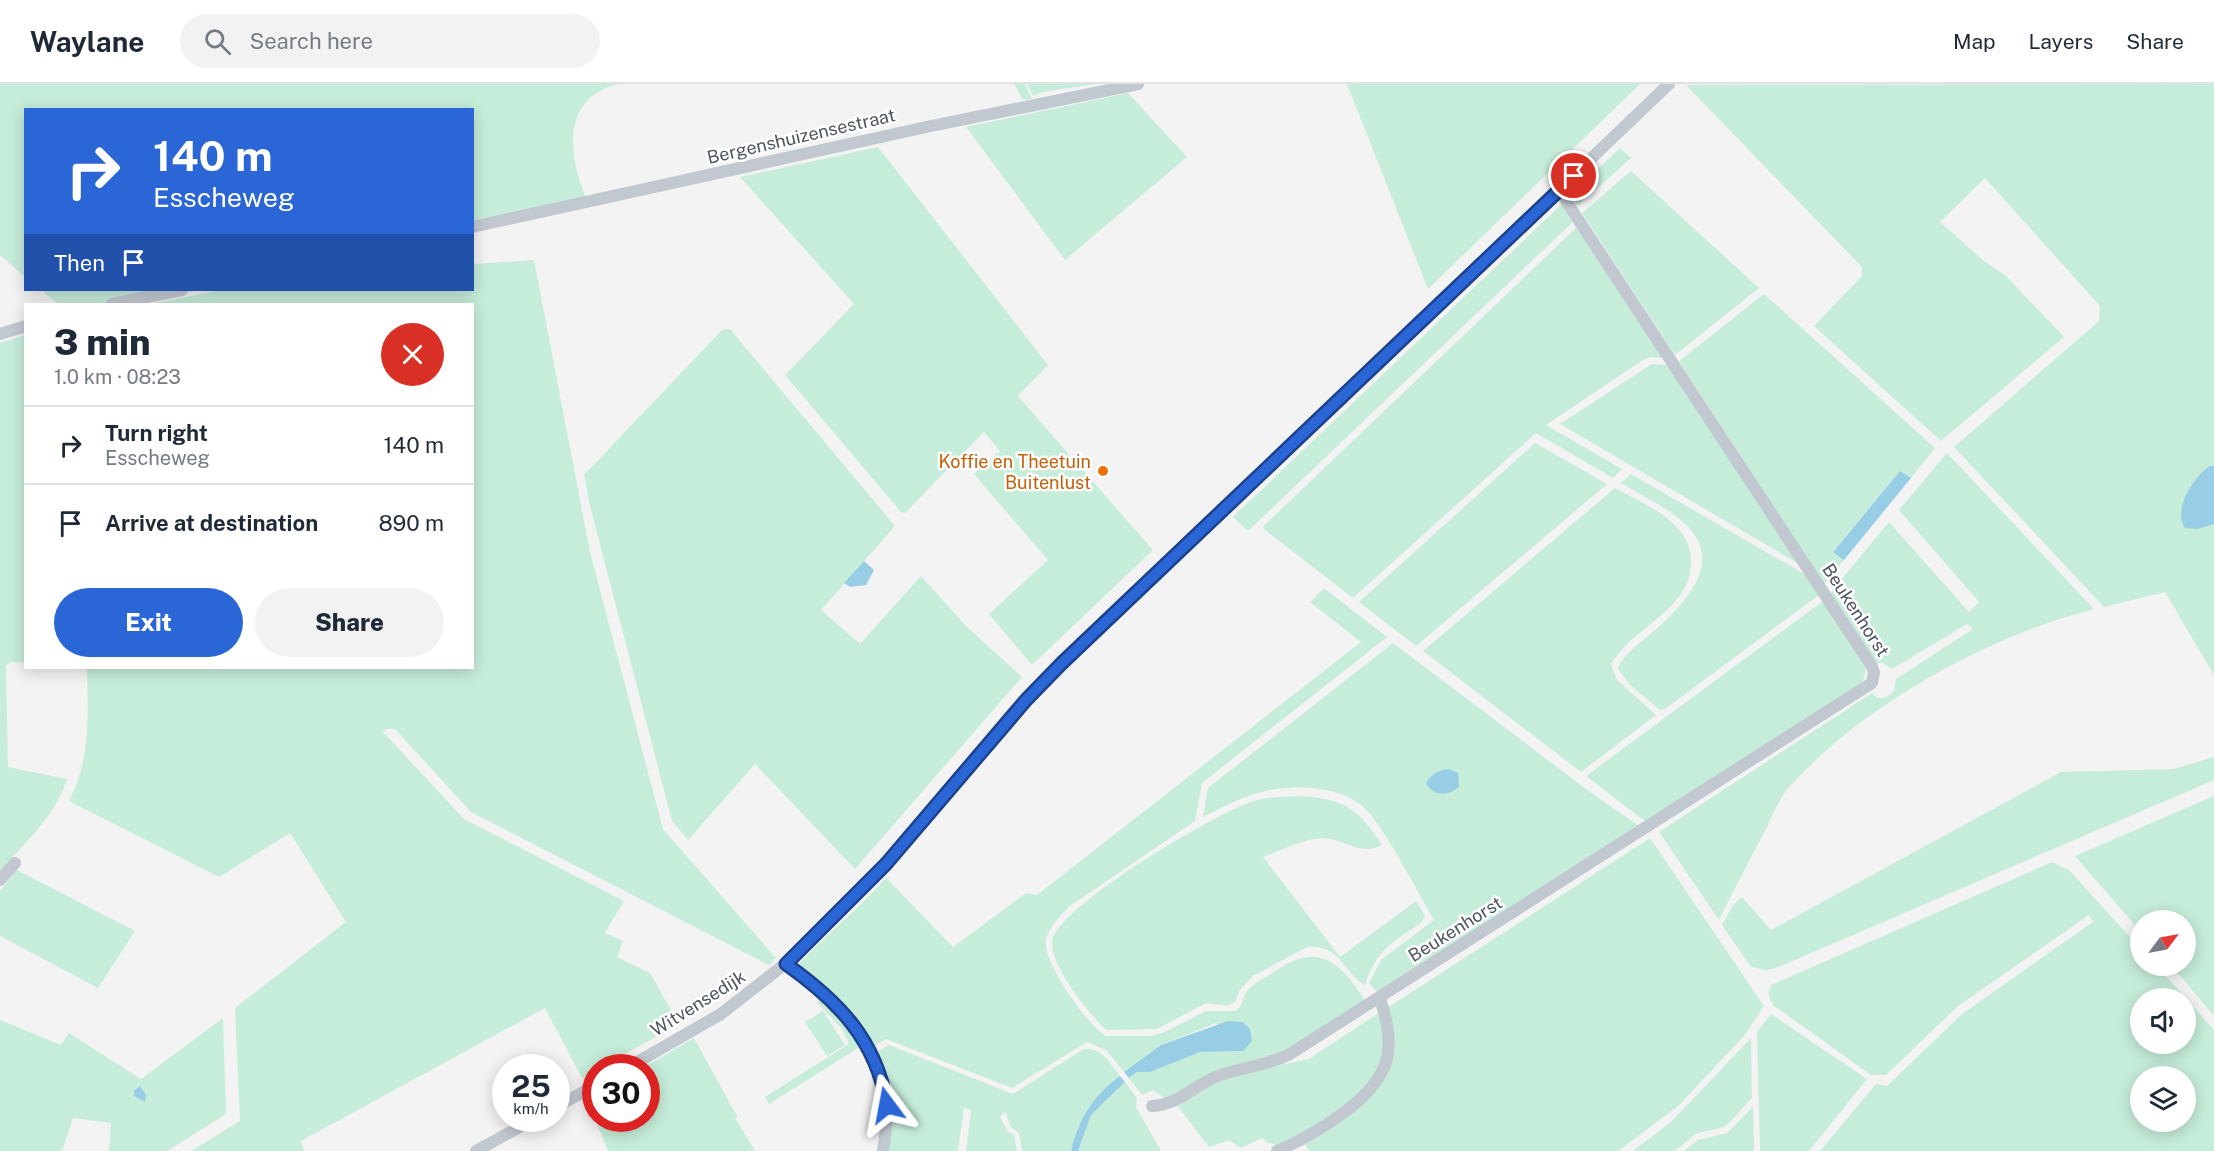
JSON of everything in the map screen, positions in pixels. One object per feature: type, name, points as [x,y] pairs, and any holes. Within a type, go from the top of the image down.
[{"type":"street","name":"Bergenshuizensestraat","points":[[474,227],[931,126],[1138,84]]},
{"type":"street","name":"Witvensedijk","points":[[651,1054],[721,1014],[786,964],[886,864],[1040,686],[1669,84]]},
{"type":"street","name":"Beukenhorst","points":[[1152,1106],[1168,1106],[1218,1076],[1279,1060],[1380,999],[1866,690],[1874,677],[1871,665],[1598,251],[1561,188]]},
{"type":"street","points":[[117,303],[177,291]]},
{"type":"street","points":[[0,334],[24,327]]},
{"type":"street","points":[[0,880],[15,863]]},
{"type":"street","points":[[786,964],[839,1008],[855,1026],[873,1055],[887,1105],[883,1151]]},
{"type":"street","points":[[1277,1151],[1318,1132],[1371,1091],[1382,1075],[1389,1056],[1389,1035],[1380,999]]},
{"type":"street","points":[[476,1151],[510,1132]]},
{"type":"green space","points":[[0,84],[618,84],[600,91],[586,102],[578,115],[573,147],[575,164],[586,198],[474,225],[474,108],[24,108],[24,276],[0,255]]},
{"type":"green space","points":[[1014,84],[1025,84],[1032,99],[1023,100]]},
{"type":"green space","points":[[1027,84],[1096,84],[1042,92],[1033,96]]},
{"type":"green space","points":[[1347,84],[1640,84],[1428,289]]},
{"type":"green space","points":[[2214,84],[2214,466],[2210,466],[2192,485],[2181,511],[2198,529],[2214,524],[2214,675],[2165,592],[2104,607],[1954,447],[2099,321],[2100,306],[1985,178],[1940,222],[1984,261],[2006,276],[2064,337],[1941,441],[1814,326],[1862,276],[1862,267],[1686,85]]},
{"type":"green space","points":[[1128,93],[1187,157],[1065,260],[966,127]]},
{"type":"green space","points":[[878,147],[1048,365],[1018,396],[1153,550],[1032,665],[989,614],[1048,560],[974,474],[1000,451],[984,432],[905,513],[901,512],[785,375],[854,304],[740,177]]},
{"type":"green space","points":[[1620,148],[1631,158],[1577,206],[1570,195]]},
{"type":"green space","points":[[1631,171],[1759,288],[1675,355],[1582,213]]},
{"type":"green space","points":[[1564,202],[1575,220],[1248,531],[1233,517]]},
{"type":"green space","points":[[1578,226],[1665,358],[1650,357],[1643,360],[1546,425],[1622,469],[1613,478],[1536,433],[1353,598],[1265,530],[1263,527],[1271,519]]},
{"type":"green space","points":[[534,260],[590,552],[663,829],[776,958],[769,965],[471,812],[395,729],[386,729],[383,732],[464,819],[624,901],[605,933],[623,941],[617,957],[650,973],[679,1024],[625,1054],[582,1054],[582,1078],[545,1008],[301,1141],[304,1151],[191,1151],[240,1121],[235,1008],[346,922],[290,833],[219,877],[69,801],[85,753],[88,719],[87,669],[474,669],[474,303],[155,303],[216,291],[474,291],[474,264]]},
{"type":"green space","points":[[42,291],[193,291],[138,303],[57,303]]},
{"type":"green space","points":[[1764,294],[1935,448],[1911,478],[1900,471],[1833,551],[1844,560],[1824,584],[1679,361]]},
{"type":"green space","points":[[730,329],[895,526],[821,610],[860,644],[921,576],[967,627],[1022,677],[855,869],[755,764],[688,840],[672,821],[590,506],[584,475],[722,330]]},
{"type":"green space","points":[[24,335],[24,663],[11,662],[6,666],[8,767],[67,779],[62,793],[47,817],[0,871],[0,343]]},
{"type":"green space","points":[[1652,364],[1669,365],[1799,564],[1560,424]]},
{"type":"green space","points":[[1535,443],[1607,484],[1416,646],[1359,602]]},
{"type":"green space","points":[[1947,453],[2094,609],[2053,621],[1970,656],[1930,677],[1853,728],[1819,757],[1785,792],[1719,920],[1659,832],[1872,693],[1877,698],[1889,696],[1895,687],[1896,679],[1973,629],[1967,624],[1892,669],[1881,662],[1876,664],[1830,593],[1889,522],[1969,612],[1979,602],[1899,510]]},
{"type":"green space","points":[[1631,474],[1806,575],[1819,595],[1665,709],[1660,710],[1629,684],[1618,668],[1629,653],[1665,621],[1688,595],[1701,567],[1702,552],[1696,537],[1676,516],[1621,483]]},
{"type":"green space","points":[[1615,488],[1666,517],[1676,527],[1685,538],[1690,550],[1691,565],[1687,584],[1677,599],[1661,616],[1630,641],[1611,664],[1617,680],[1656,715],[1581,772],[1423,651]]},
{"type":"green space","points":[[1324,588],[1387,637],[1202,783],[1195,821],[1070,906],[1050,930],[1046,940],[1047,950],[1067,992],[1088,1019],[1106,1036],[1151,1036],[1165,1032],[1206,1011],[1236,1011],[1252,986],[1290,962],[1304,958],[1316,957],[1327,960],[1338,967],[1367,1003],[1298,1047],[1167,1100],[1153,1090],[1142,1095],[1129,1078],[1137,1072],[1150,1072],[1200,1052],[1243,1051],[1216,1023],[1161,1045],[1124,1072],[1106,1050],[1087,1042],[1012,1088],[886,1039],[872,1048],[850,1011],[799,964],[886,878],[953,947],[1026,893],[1037,895],[1361,642],[1310,602]]},
{"type":"green space","points":[[1823,601],[1866,668],[1863,682],[1646,822],[1586,776]]},
{"type":"green space","points":[[1393,643],[1586,789],[1639,826],[1379,994],[1369,983],[1381,960],[1434,920],[1389,841],[1369,812],[1360,804],[1335,792],[1291,788],[1276,789],[1249,796],[1203,817],[1208,788]]},
{"type":"green space","points":[[2214,757],[2214,780],[1776,968],[1767,970],[1751,967],[1722,925],[1733,905],[1742,897],[1771,930],[2061,772],[2174,769]]},
{"type":"green space","points":[[1303,796],[1330,800],[1350,809],[1366,823],[1382,845],[1366,849],[1322,838],[1299,843],[1263,857],[1340,957],[1416,901],[1425,916],[1422,922],[1381,954],[1365,985],[1328,950],[1307,947],[1253,976],[1240,990],[1235,1002],[1227,1006],[1206,1003],[1157,1029],[1107,1030],[1103,1027],[1079,999],[1057,963],[1052,942],[1060,927],[1079,907],[1108,885],[1141,862],[1208,822],[1254,801],[1272,797]]},
{"type":"green space","points":[[2214,796],[2214,1016],[2196,995],[2196,988],[2190,988],[2180,976],[2196,976],[2196,910],[2130,910],[2130,919],[2075,856]]},
{"type":"green space","points":[[1650,838],[1764,1006],[1744,1036],[1678,1106],[1618,1151],[1309,1151],[1303,1142],[1386,1072],[1387,1008]]},
{"type":"green space","points":[[2052,862],[2069,870],[2130,937],[2130,976],[2166,976],[2177,988],[2130,988],[2130,1054],[2196,1054],[2196,1010],[2214,1030],[2214,1151],[1820,1151],[1876,1084],[1887,1086],[1962,1014],[2093,922],[2089,915],[1958,1006],[1886,1075],[1871,1075],[1773,1005],[1768,994],[1771,985]]},
{"type":"green space","points":[[17,870],[135,931],[98,988],[0,936],[0,891]]},
{"type":"green space","points":[[821,998],[852,1033],[860,1047],[769,1104],[765,1097],[849,1044],[842,1029],[817,1002]]},
{"type":"green space","points":[[823,1011],[845,1045],[827,1056],[805,1022]]},
{"type":"green space","points":[[1380,1012],[1384,1034],[1381,1065],[1360,1094],[1307,1132],[1279,1146],[1266,1142],[1263,1138],[1240,1148],[1229,1140],[1209,1147],[1176,1104],[1230,1075],[1309,1059]]},
{"type":"green space","points":[[1771,1014],[1867,1079],[1809,1151],[1760,1151],[1757,1032]]},
{"type":"green space","points":[[223,1018],[226,1114],[167,1151],[109,1151],[111,1123],[73,1118],[62,1151],[0,1151],[0,1020],[61,1045],[69,1033],[141,1079]]},
{"type":"green space","points":[[694,1038],[737,1116],[736,1120],[755,1151],[608,1151],[601,1132],[660,1132],[660,1058]]},
{"type":"green space","points":[[1751,1038],[1752,1098],[1728,1124],[1722,1128],[1697,1133],[1675,1151],[1633,1151],[1671,1122]]},
{"type":"green space","points":[[889,1045],[1013,1094],[1084,1049],[1100,1053],[1120,1076],[1088,1109],[1078,1128],[1071,1151],[1022,1151],[1019,1133],[1011,1127],[1005,1112],[1000,1116],[1007,1131],[1014,1135],[1017,1151],[966,1151],[971,1110],[964,1108],[958,1151],[886,1151],[890,1113],[875,1053]]},
{"type":"green space","points":[[1125,1082],[1137,1098],[1136,1107],[1161,1151],[1078,1151],[1091,1115]]},
{"type":"green space","points":[[1753,1107],[1754,1151],[1684,1151],[1698,1140],[1727,1133]]},
{"type":"water","points":[[2210,466],[2214,466],[2214,524],[2198,529],[2185,528],[2181,512],[2183,503],[2192,485]]},
{"type":"water","points":[[1900,471],[1911,478],[1844,560],[1833,552]]},
{"type":"water","points":[[864,561],[874,570],[866,585],[850,587],[844,583]]},
{"type":"water","points":[[1449,769],[1458,773],[1459,787],[1455,790],[1442,794],[1437,793],[1426,784],[1435,774]]},
{"type":"water","points":[[1228,1021],[1243,1022],[1250,1029],[1252,1041],[1243,1051],[1200,1052],[1150,1072],[1137,1072],[1129,1078],[1124,1072],[1161,1045]]},
{"type":"water","points":[[1120,1076],[1125,1082],[1091,1115],[1078,1151],[1071,1151],[1078,1128],[1088,1109]]},
{"type":"water","points":[[140,1086],[146,1095],[145,1102],[134,1096],[134,1091]]},
{"type":"place","name":"Koffie en Theetuin Buitenlust","points":[[1103,471]]},
{"type":"route","points":[[887,1105],[873,1055],[855,1026],[839,1008],[786,964],[886,864],[1026,700],[1062,663],[1574,176]]}]
